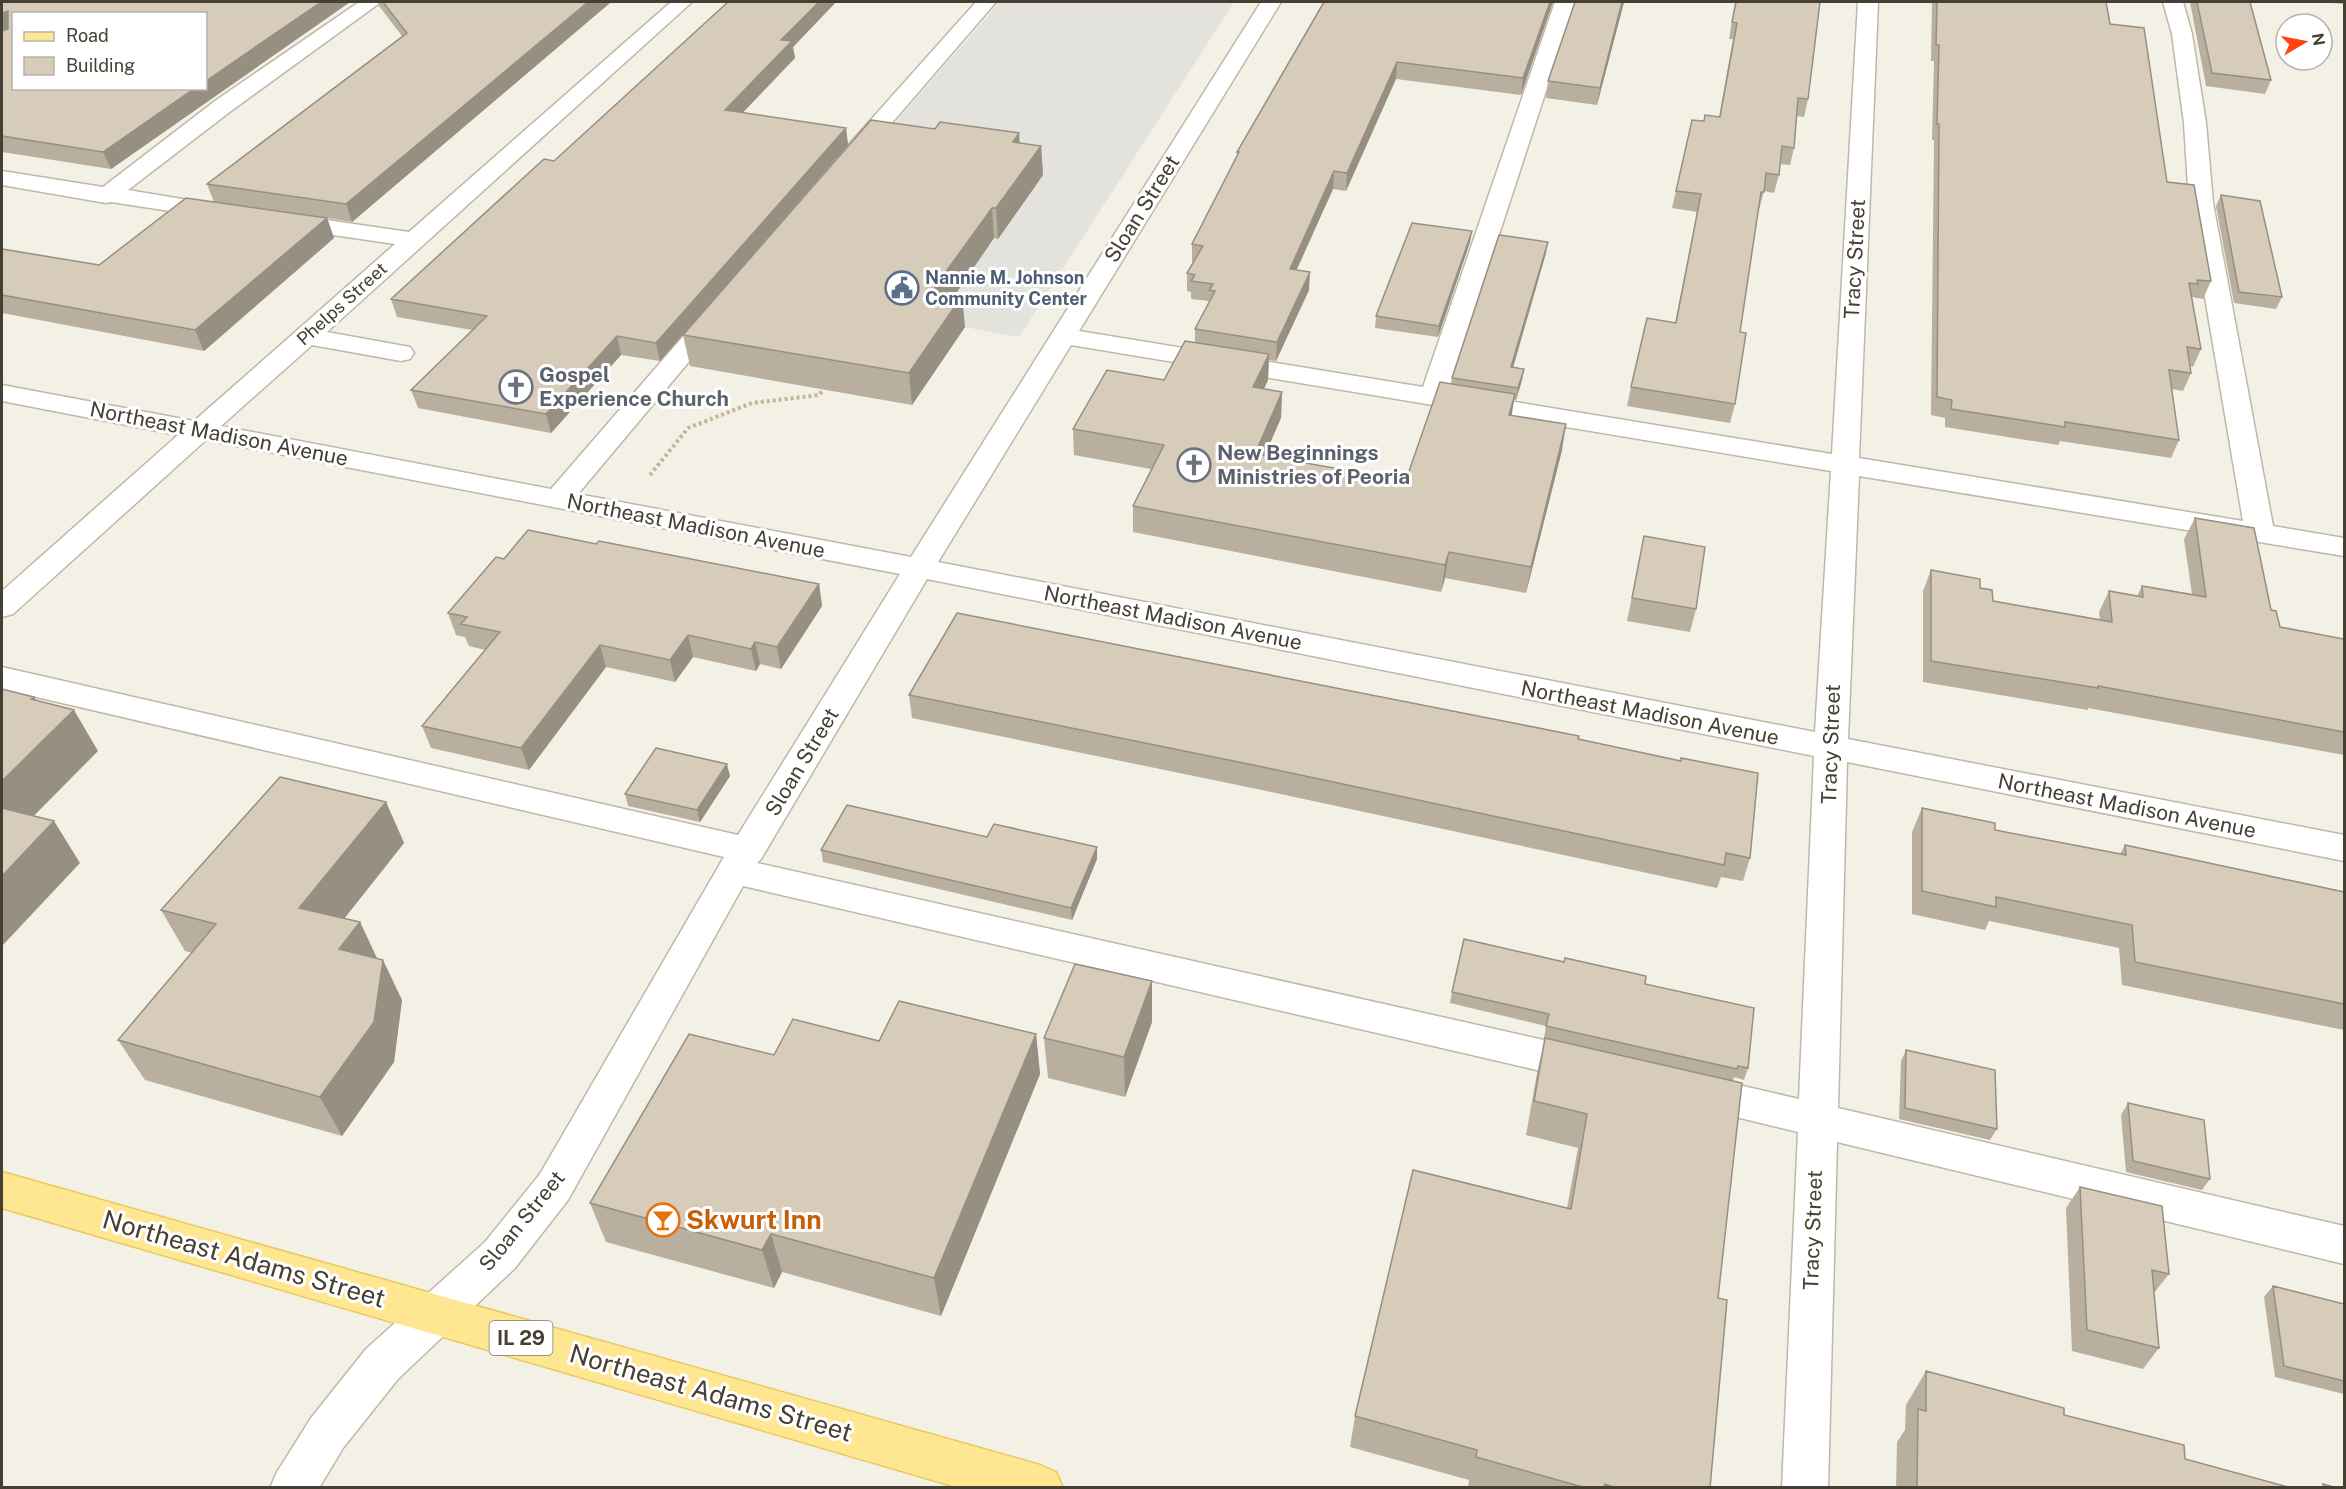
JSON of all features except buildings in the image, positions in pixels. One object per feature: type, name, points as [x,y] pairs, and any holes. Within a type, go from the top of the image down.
[{"type":"main road","name":"Northeast Adams Street","points":[[2,1190],[1040,1488]]},
{"type":"street","points":[[106,196],[223,106],[371,2]]},
{"type":"street","name":"Phelps Street","points":[[2,607],[682,2]]},
{"type":"street","points":[[840,169],[986,2]]},
{"type":"street","name":"Sloan Street","points":[[293,1488],[327,1433],[382,1364],[500,1255],[554,1188],[742,861],[919,568],[1271,2]]},
{"type":"street","points":[[1433,398],[1460,323],[1565,2]]},
{"type":"street","name":"Tracy Street","points":[[1805,1488],[1831,748],[1868,2]]},
{"type":"street","points":[[2174,2],[2182,34],[2195,123],[2201,203],[2260,533]]},
{"type":"street","points":[[2,178],[106,196],[414,240]]},
{"type":"street","points":[[558,499],[726,302]]},
{"type":"street","points":[[306,336],[401,353]]},
{"type":"street","points":[[1063,336],[2344,547]]},
{"type":"street","name":"Northeast Madison Avenue","points":[[2,393],[919,568],[2344,848]]},
{"type":"street","points":[[2,678],[1619,1074]]},
{"type":"street","points":[[1666,1084],[2344,1245]]},
{"type":"path","points":[[645,480],[688,428],[752,403],[819,395],[824,389]]},
{"type":"shaded area","points":[[1000,2],[1234,2],[1019,337],[936,322],[994,238],[998,238],[1042,176],[772,264]]},
{"type":"place","name":"Nannie M. Johnson Community Center","points":[[902,288]]},
{"type":"place","name":"Gospel Experience Church","points":[[516,387]]},
{"type":"place","name":"New Beginnings Ministries of Peoria","points":[[1194,465]]},
{"type":"place","name":"Skwurt Inn","points":[[663,1220]]}]
